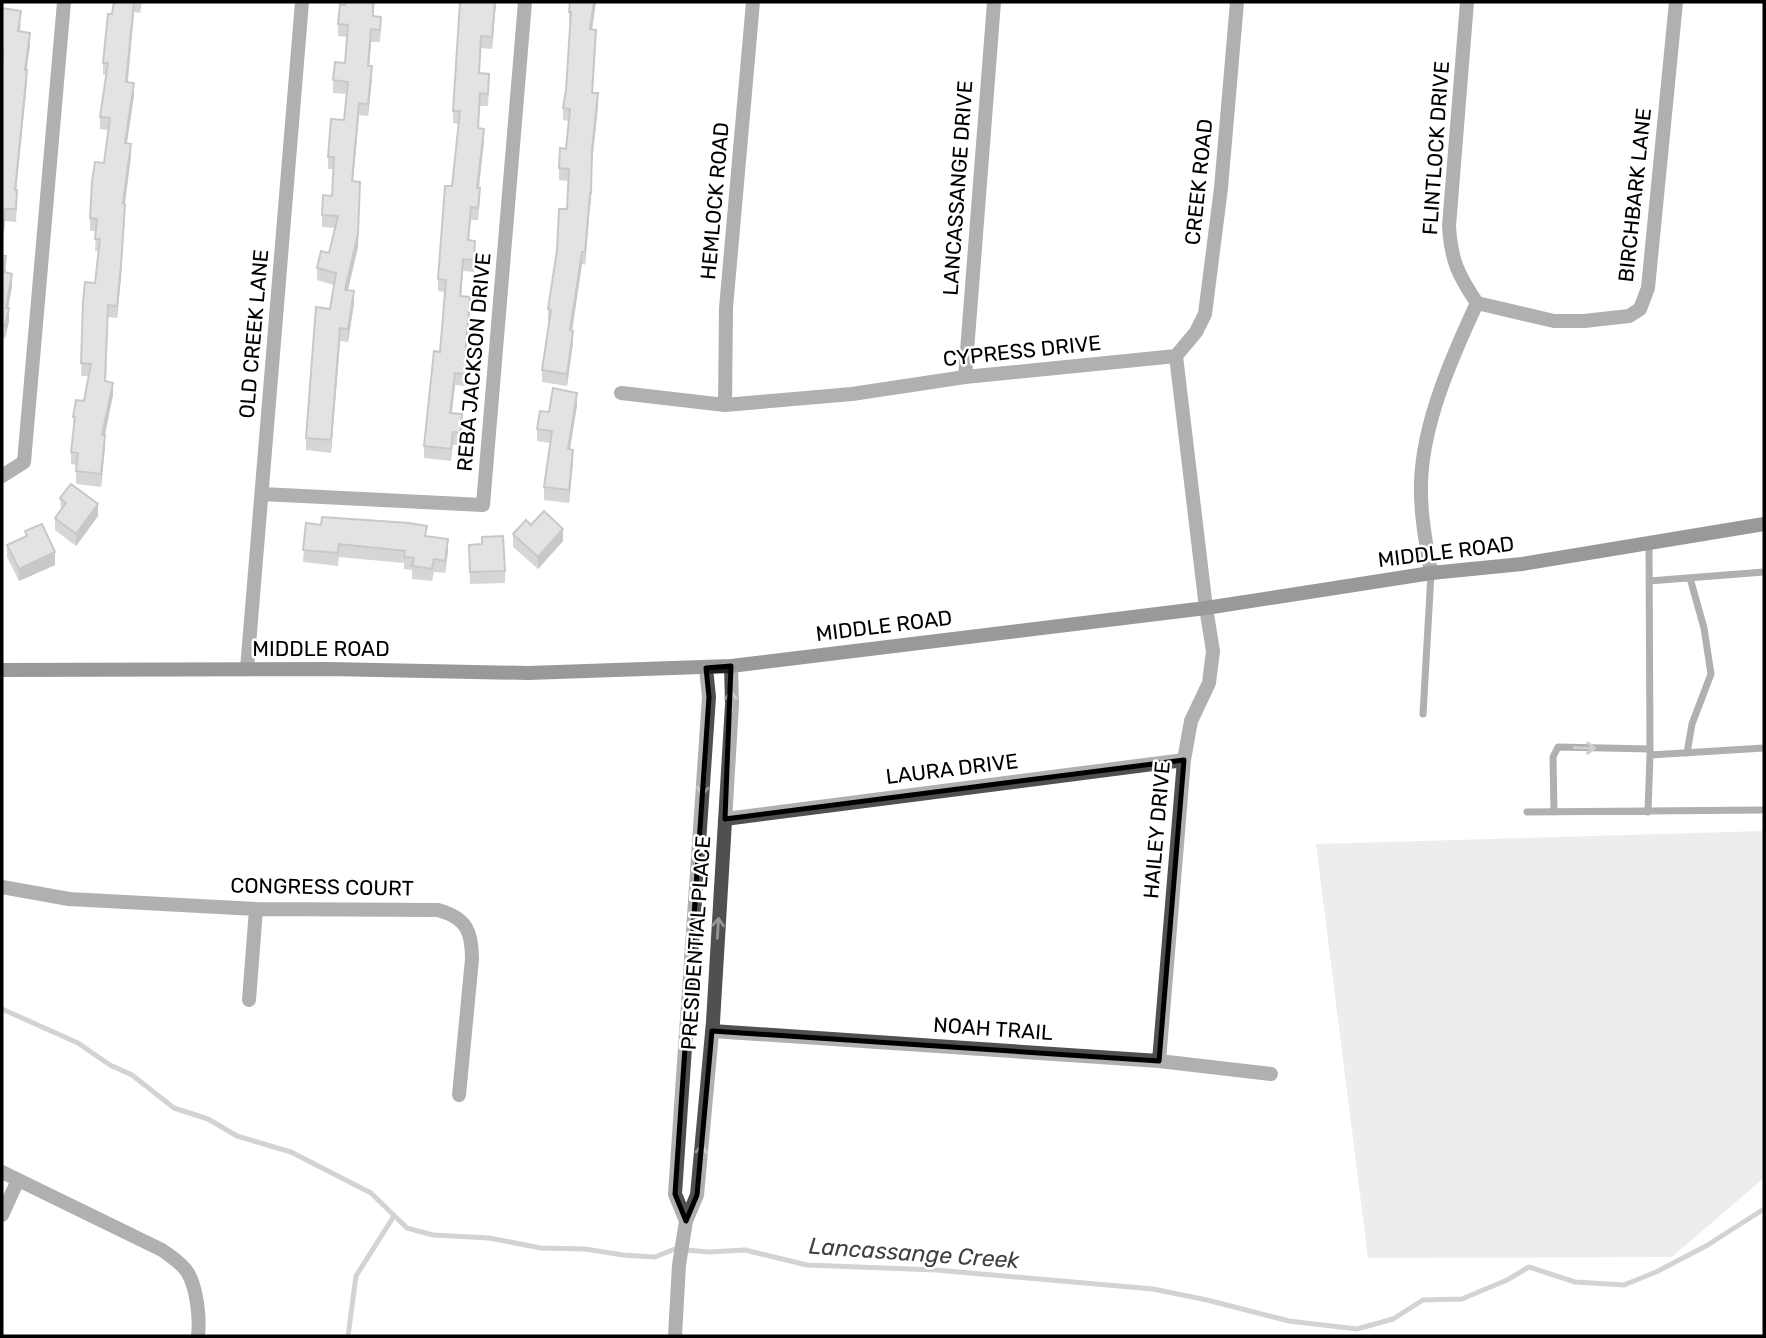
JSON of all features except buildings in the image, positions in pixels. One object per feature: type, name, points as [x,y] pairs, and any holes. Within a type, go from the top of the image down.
[{"type":"main road","name":"MIDDLE ROAD","points":[[2,670],[247,669],[528,673],[731,666],[1206,608],[1431,573],[1522,564],[1764,524]]},
{"type":"street","points":[[2,476],[24,462],[64,2]]},
{"type":"street","name":"OLD CREEK LANE","points":[[247,669],[302,2]]},
{"type":"street","name":"REBA JACKSON DRIVE","points":[[262,494],[483,505],[525,2]]},
{"type":"street","name":"HEMLOCK ROAD","points":[[725,405],[726,308],[753,2]]},
{"type":"street","name":"LANCASSANGE DRIVE","points":[[965,377],[994,2]]},
{"type":"street","name":"CREEK ROAD","points":[[1176,356],[1196,332],[1205,314],[1221,188],[1237,2]]},
{"type":"street","name":"FLINTLOCK DRIVE","points":[[1467,2],[1449,226],[1451,254],[1462,282],[1477,303]]},
{"type":"street","name":"BIRCHBARK LANE","points":[[1477,303],[1554,321],[1629,316],[1640,309],[1648,288],[1676,2]]},
{"type":"street","points":[[1431,573],[1421,513],[1425,449],[1445,371],[1477,303]]},
{"type":"street","points":[[1176,356],[1206,608]]},
{"type":"street","name":"CYPRESS DRIVE","points":[[621,393],[725,405],[852,394],[965,377],[1176,356]]},
{"type":"street","name":"HAILEY DRIVE","points":[[1160,1061],[1184,760],[1191,721],[1209,683],[1213,651],[1206,608]]},
{"type":"street","name":"PRESIDENTIAL PLACE","points":[[675,1336],[683,1238],[686,1221],[697,1195],[712,1031],[732,704],[731,666]]},
{"type":"street","name":"PRESIDENTIAL PLACE","points":[[686,1221],[676,1194],[709,697],[706,668]]},
{"type":"street","name":"LAURA DRIVE","points":[[725,819],[1184,760]]},
{"type":"street","name":"CONGRESS COURT","points":[[2,887],[69,899],[256,909],[438,910],[450,913],[463,922],[472,937],[459,1095]]},
{"type":"street","points":[[249,1000],[256,909]]},
{"type":"street","name":"NOAH TRAIL","points":[[712,1031],[1160,1061],[1270,1074]]},
{"type":"street","points":[[2,1172],[162,1250],[188,1273],[194,1293],[198,1336]]},
{"type":"street","points":[[2,1215],[18,1180]]},
{"type":"lane","points":[[1648,812],[1649,543]]},
{"type":"lane","points":[[1650,580],[1764,572]]},
{"type":"lane","points":[[1423,714],[1431,573]]},
{"type":"lane","points":[[1687,753],[1692,724],[1711,674],[1704,628],[1690,578]]},
{"type":"lane","points":[[1554,812],[1553,757],[1558,747],[1687,753],[1764,748]]},
{"type":"lane","points":[[1527,812],[1764,810]]},
{"type":"highlighted area","points":[[731,666],[725,819],[1184,760],[1159,1061],[712,1031],[697,1195],[686,1221],[675,1194],[709,697],[706,668]]},
{"type":"shaded area","points":[[1764,831],[1764,1178],[1672,1257],[1368,1258],[1316,844]]},
{"type":"waterway","name":"Lancassange Creek","points":[[2,1009],[78,1043],[110,1065],[132,1075],[174,1108],[208,1119],[237,1136],[291,1152],[371,1193],[407,1228],[433,1235],[489,1238],[541,1248],[585,1249],[655,1257],[675,1249],[709,1252],[745,1250],[807,1265],[936,1270],[1153,1289],[1289,1321],[1357,1329],[1393,1319],[1423,1300],[1462,1299],[1507,1280],[1529,1267],[1575,1282],[1624,1285],[1706,1246],[1764,1209]]},
{"type":"waterway","points":[[348,1336],[356,1276],[394,1216]]}]
